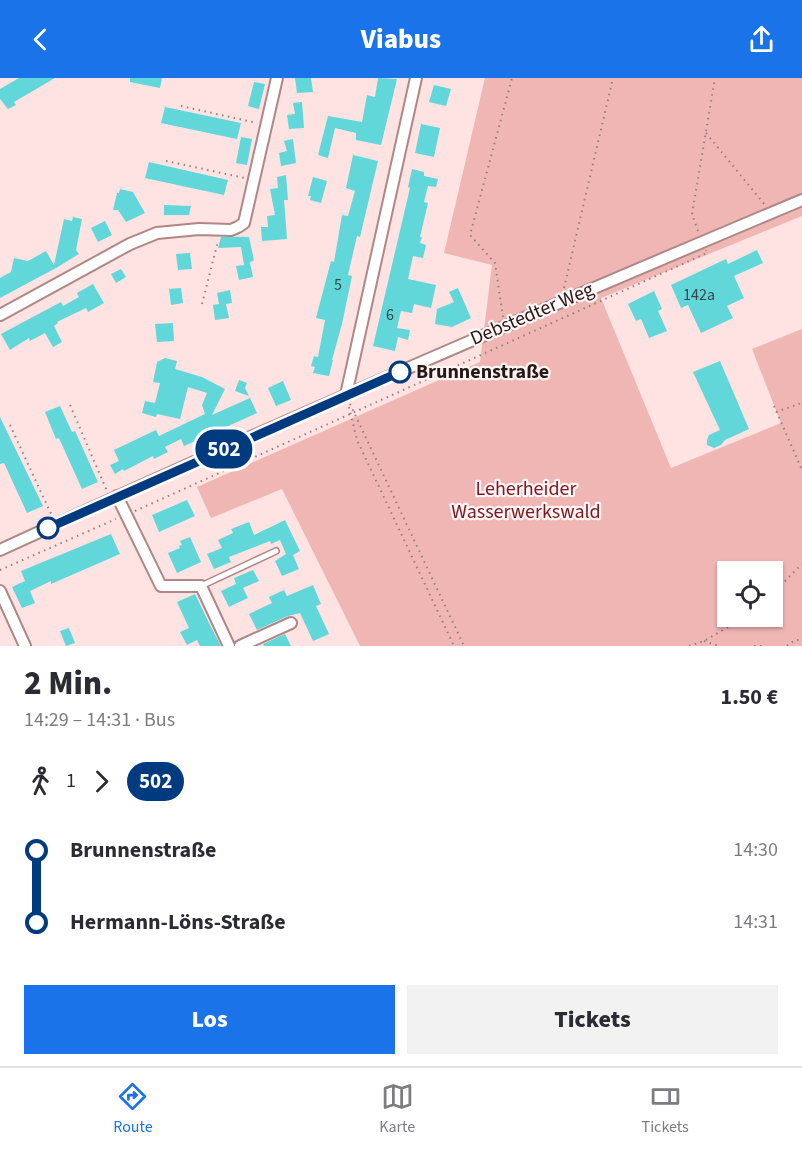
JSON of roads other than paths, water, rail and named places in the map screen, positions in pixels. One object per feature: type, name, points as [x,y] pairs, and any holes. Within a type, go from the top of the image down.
[{"type":"street","points":[[0,315],[130,244],[157,233],[199,229],[231,230],[244,223],[277,78]]},
{"type":"street","points":[[346,395],[416,78]]},
{"type":"street","name":"Debstedter Weg","points":[[0,550],[561,301],[802,200]]},
{"type":"street","points":[[114,498],[126,515],[161,586],[201,586],[229,646]]},
{"type":"street","points":[[0,591],[25,646]]},
{"type":"street","points":[[240,646],[291,623]]},
{"type":"lane","points":[[201,586],[276,551]]},
{"type":"place","name":"Brunnenstraße","points":[[400,372]]},
{"type":"park label","name":"Leherheider Wasserwerkswald","points":[[526,500]]}]
